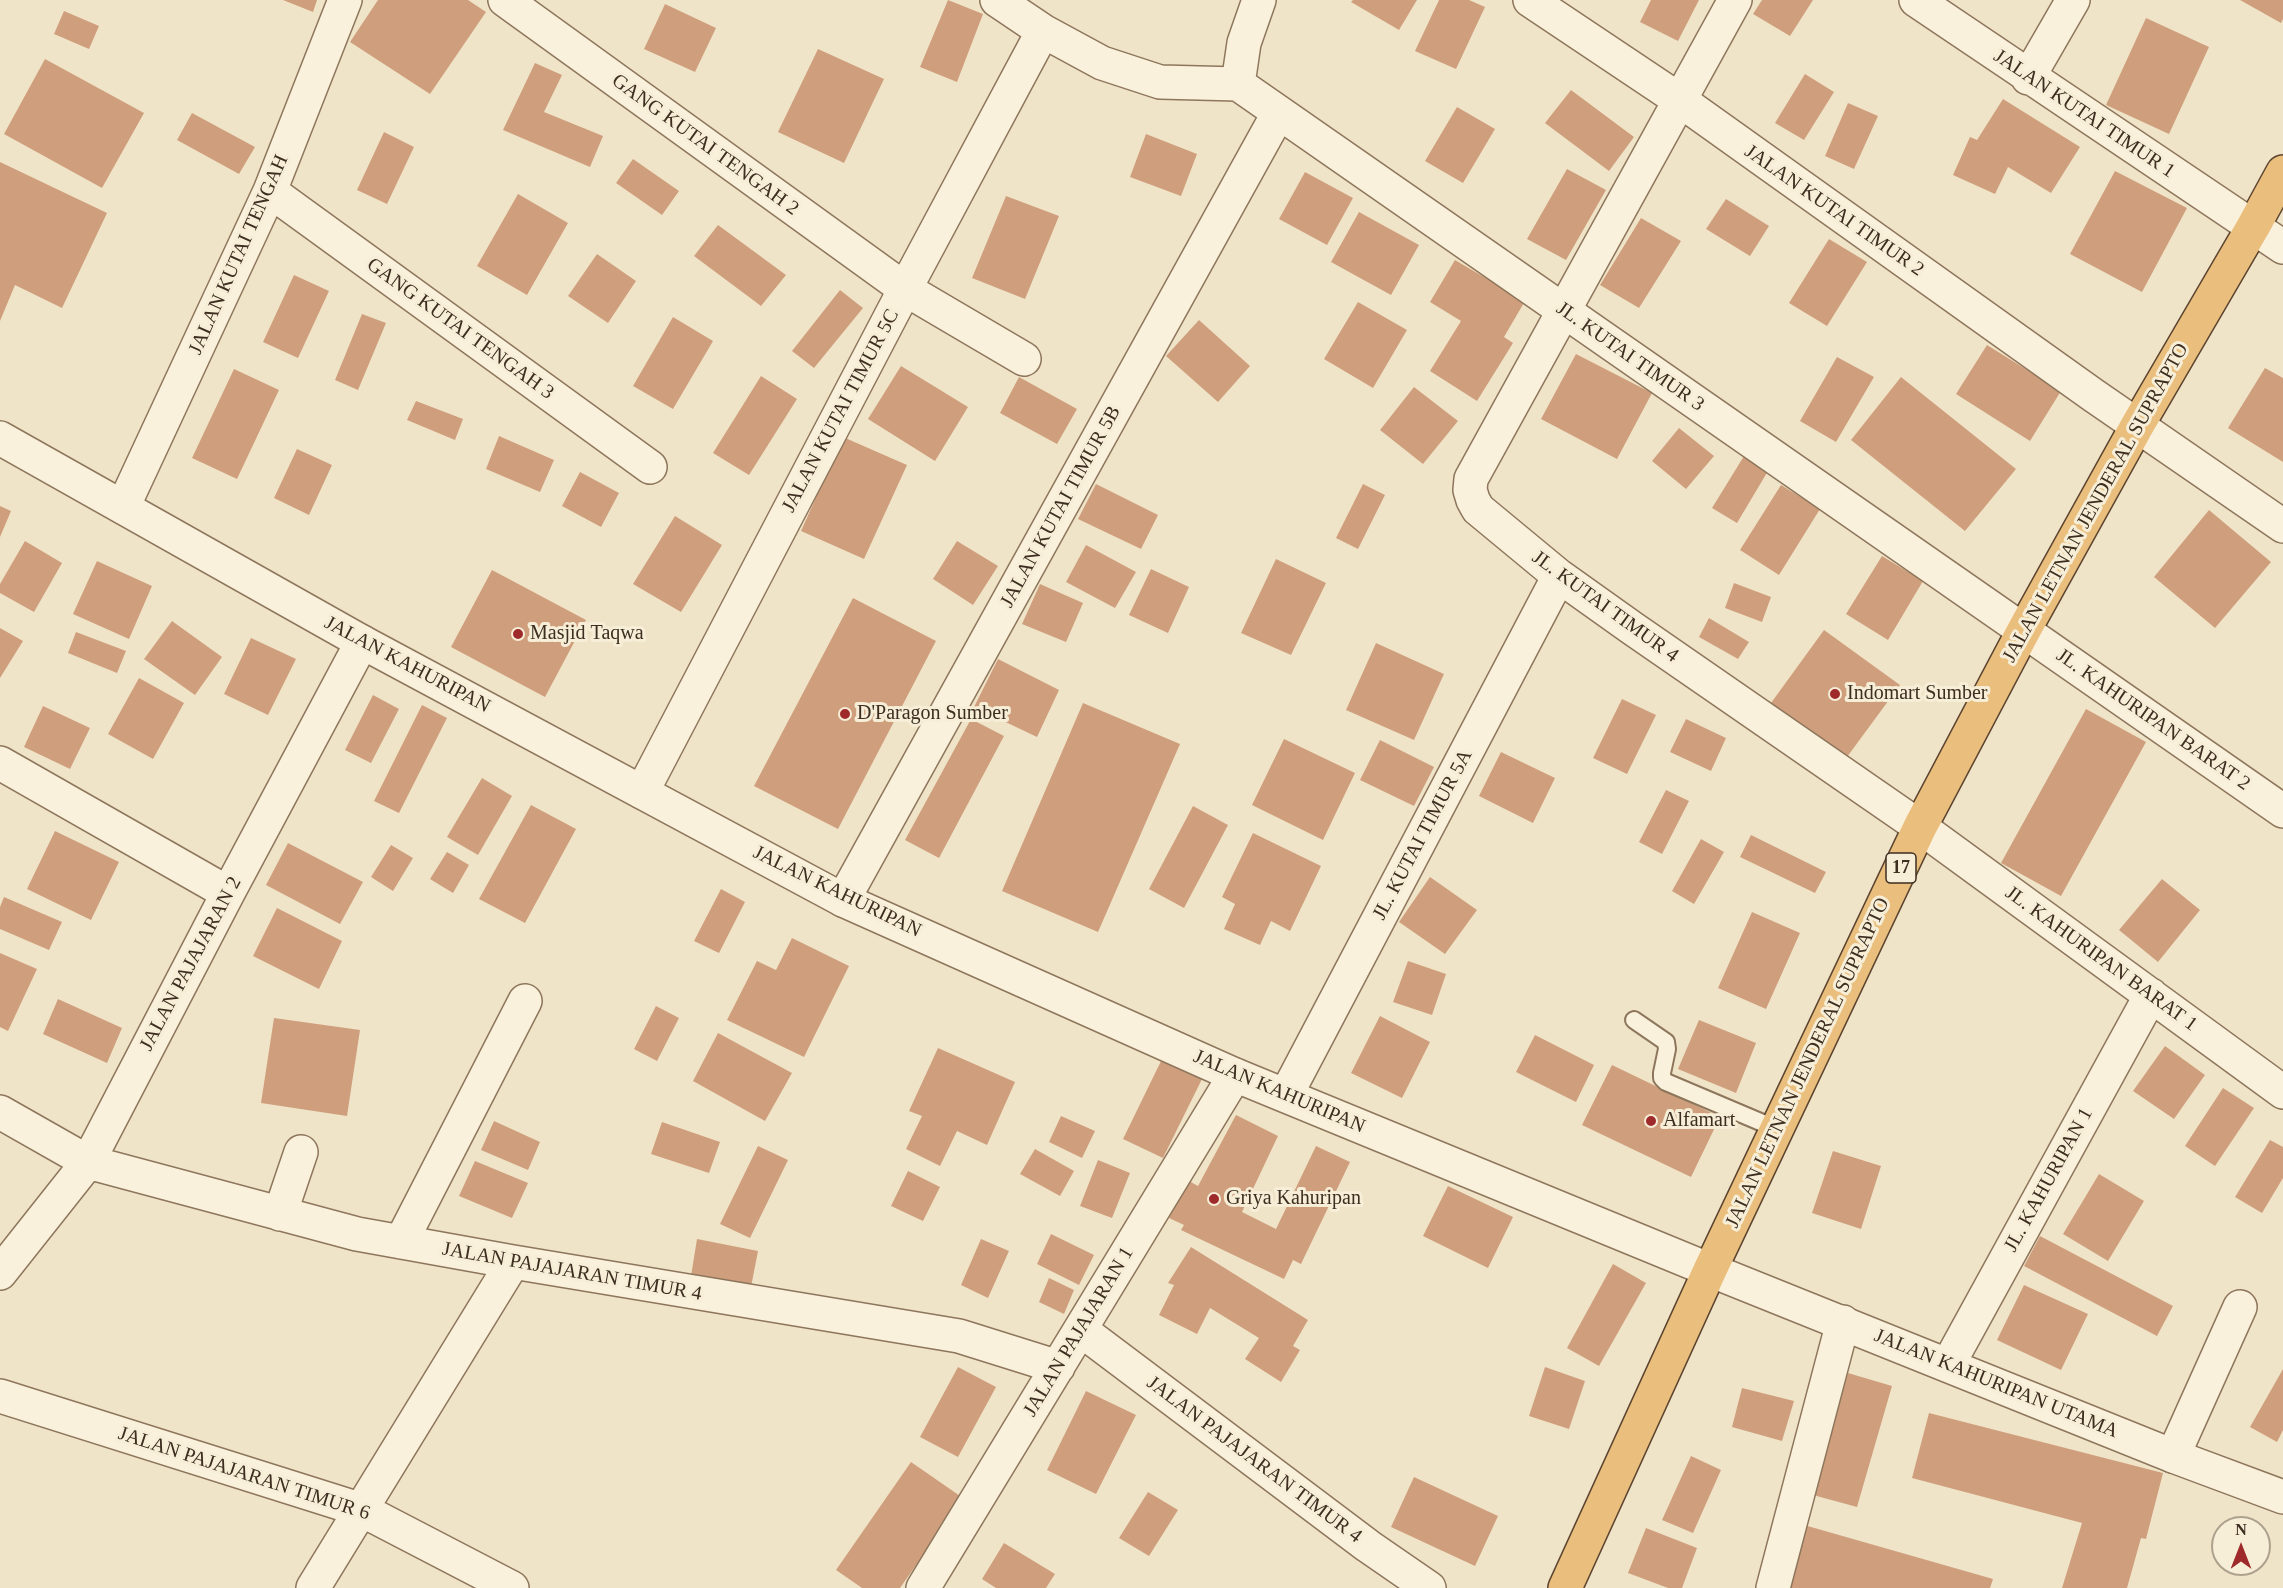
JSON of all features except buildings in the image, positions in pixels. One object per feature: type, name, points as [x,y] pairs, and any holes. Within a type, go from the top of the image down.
[{"type":"highway","name":"JALAN LETNAN JENDERAL SUPRAPTO","points":[[1565,1588],[1710,1270],[1920,827],[2024,630],[2137,426],[2283,172]]},
{"type":"street","name":"JALAN KUTAI TENGAH","points":[[123,507],[270,191],[345,0]]},
{"type":"street","name":"GANG KUTAI TENGAH 2","points":[[505,0],[905,289],[1024,359]]},
{"type":"street","points":[[997,0],[1043,31],[1102,63],[1160,82],[1238,84],[1244,43],[1259,0]]},
{"type":"street","name":"JALAN KUTAI TIMUR 2","points":[[1530,0],[1680,101],[2137,426],[2283,526]]},
{"type":"street","points":[[1564,312],[1735,0]]},
{"type":"street","name":"JALAN KUTAI TIMUR 1","points":[[1916,0],[2028,78],[2283,247]]},
{"type":"street","points":[[2028,78],[2073,0]]},
{"type":"street","name":"JALAN KUTAI TIMUR 5C","points":[[642,792],[905,289],[1043,31]]},
{"type":"street","name":"JL. KUTAI TIMUR 3","points":[[1238,84],[1278,114],[2024,630]]},
{"type":"street","name":"JALAN KUTAI TIMUR 5B","points":[[843,900],[1278,114]]},
{"type":"street","name":"GANG KUTAI TENGAH 3","points":[[270,191],[650,467]]},
{"type":"street","name":"JL. KUTAI TIMUR 4","points":[[1564,312],[1471,479],[1470,490],[1478,509],[1559,576],[1920,827]]},
{"type":"street","name":"JALAN KAHURIPAN","points":[[0,438],[362,642],[843,900],[1235,1075],[1710,1270]]},
{"type":"street","name":"JL. KUTAI TIMUR 5A","points":[[1286,1095],[1559,576]]},
{"type":"street","name":"JL. KAHURIPAN BARAT 2","points":[[2024,630],[2283,811]]},
{"type":"street","name":"JALAN PAJAJARAN 2","points":[[0,1273],[88,1162],[362,642]]},
{"type":"street","points":[[0,763],[228,893]]},
{"type":"street","name":"JL. KAHURIPAN BARAT 1","points":[[1920,827],[2283,1092]]},
{"type":"street","name":"JL. KAHURIPAN 1","points":[[1948,1365],[2151,995]]},
{"type":"street","points":[[401,1242],[525,1001]]},
{"type":"street","name":"JALAN PAJAJARAN 1","points":[[923,1588],[1235,1075]]},
{"type":"street","name":"JALAN PAJAJARAN TIMUR 4","points":[[0,1112],[88,1162],[357,1234],[958,1336],[1058,1367]]},
{"type":"street","points":[[280,1214],[301,1152]]},
{"type":"street","points":[[313,1588],[513,1262]]},
{"type":"street","name":"JALAN KAHURIPAN UTAMA","points":[[1710,1270],[2173,1456],[2283,1497]]},
{"type":"street","points":[[2173,1456],[2240,1307]]},
{"type":"street","points":[[1773,1588],[1843,1322]]},
{"type":"street","name":"JALAN PAJAJARAN TIMUR 4","points":[[1081,1330],[1368,1546],[1429,1588]]},
{"type":"street","name":"JALAN PAJAJARAN TIMUR 6","points":[[0,1396],[362,1510],[512,1588]]},
{"type":"lane","points":[[1634,1020],[1666,1042],[1662,1078],[1666,1082],[1777,1130]]},
{"type":"place","name":"Masjid Taqwa","points":[[518,634]]},
{"type":"place","name":"Indomart Sumber","points":[[1835,694]]},
{"type":"place","name":"D'Paragon Sumber","points":[[845,714]]},
{"type":"place","name":"Alfamart","points":[[1651,1121]]},
{"type":"place","name":"Griya Kahuripan","points":[[1214,1199]]}]
